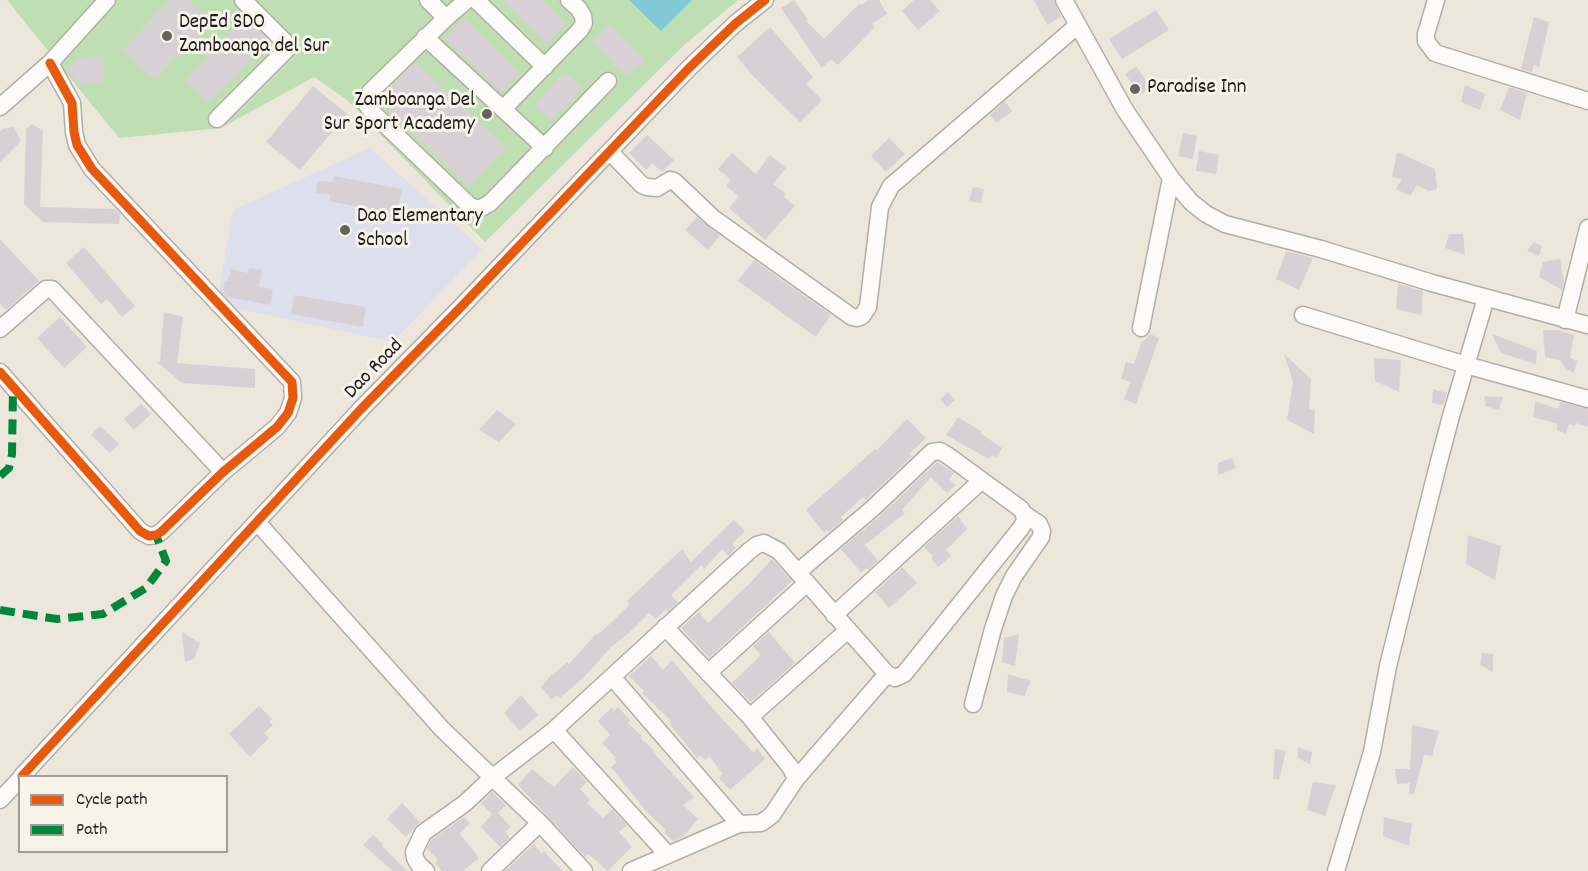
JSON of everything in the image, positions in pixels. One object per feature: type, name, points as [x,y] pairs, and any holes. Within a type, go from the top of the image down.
[{"type":"street","points":[[0,107],[50,63],[107,0]]},
{"type":"street","points":[[217,119],[288,48],[284,40],[243,0]]},
{"type":"street","points":[[428,0],[446,18]]},
{"type":"street","points":[[466,0],[370,92],[367,105],[470,206],[479,209],[490,203],[608,81]]},
{"type":"street","points":[[476,0],[545,66]]},
{"type":"street","points":[[503,109],[580,30],[584,23],[583,16],[569,0]]},
{"type":"street","name":"Dao Road","points":[[24,775],[362,408],[689,68],[736,23],[765,0]]},
{"type":"street","points":[[1064,0],[1125,110],[1171,178],[1191,202],[1206,214],[1225,224],[1588,325]]},
{"type":"street","points":[[1436,0],[1426,34],[1426,41],[1435,53],[1588,101]]},
{"type":"street","points":[[610,152],[642,185],[657,188],[670,180],[674,181],[713,218],[852,317],[857,318],[862,316],[868,307],[880,207],[891,186],[1078,25]]},
{"type":"street","points":[[425,37],[545,148]]},
{"type":"street","points":[[0,372],[140,531],[149,536],[161,532],[223,472],[277,427],[288,413],[293,398],[292,382],[93,169],[77,145],[72,103],[50,63]]},
{"type":"street","points":[[1141,328],[1171,178]]},
{"type":"street","points":[[1565,320],[1588,228]]},
{"type":"street","points":[[0,330],[46,289],[52,289],[223,472]]},
{"type":"street","points":[[1336,871],[1372,752],[1388,666],[1445,437],[1486,298]]},
{"type":"street","points":[[1303,315],[1588,399]]},
{"type":"street","points":[[426,871],[419,865],[414,852],[423,833],[464,804],[493,777],[554,730],[757,545],[764,543],[776,548],[803,578],[834,615],[887,674],[895,678],[904,674],[1021,528],[1025,521],[1024,514],[1021,509],[947,455],[940,451],[932,452],[873,508],[803,578],[708,673]]},
{"type":"street","points":[[834,615],[981,481]]},
{"type":"street","points":[[973,704],[1004,596],[1014,576],[1041,537],[1042,531],[1039,524],[1024,514]]},
{"type":"street","points":[[257,522],[442,729],[540,823],[584,871]]},
{"type":"street","points":[[665,627],[750,717],[791,768],[796,779]]},
{"type":"street","points":[[750,717],[848,630]]},
{"type":"street","points":[[631,871],[739,824],[761,823],[772,815],[796,779],[887,674]]},
{"type":"street","points":[[613,678],[739,824]]},
{"type":"street","points":[[554,730],[668,855]]},
{"type":"street","name":"Dao Road","points":[[0,800],[18,781]]},
{"type":"street","points":[[490,871],[540,823]]},
{"type":"shaded area","name":"Dao Elementary School","points":[[370,148],[482,249],[393,342],[217,304],[233,210]]},
{"type":"green space","name":"Zamboanga Del Sur Sport Academy","points":[[7,0],[738,0],[684,45],[485,242],[347,100],[314,77],[221,128],[119,138]]},
{"type":"water","points":[[629,0],[692,0],[661,31]]},
{"type":"building","name":"DepEd SDO Zamboanga del Sur","points":[[170,0],[188,0],[211,22],[155,80],[123,49]]},
{"type":"building","points":[[502,0],[542,0],[566,24],[547,44]]},
{"type":"building","points":[[794,0],[808,20],[806,21],[824,39],[860,3],[861,5],[869,0],[879,0],[887,14],[872,24],[874,28],[838,65],[831,59],[822,68],[781,8]]},
{"type":"building","points":[[914,0],[930,0],[940,11],[918,30],[902,11]]},
{"type":"building","points":[[1034,0],[1054,0],[1061,17],[1047,25]]},
{"type":"building","points":[[1156,10],[1169,30],[1122,59],[1109,39]]},
{"type":"building","points":[[245,17],[269,41],[209,103],[185,79]]},
{"type":"building","points":[[1534,17],[1549,22],[1539,67],[1534,65],[1532,72],[1521,69]]},
{"type":"building","points":[[464,18],[520,74],[501,93],[445,38]]},
{"type":"building","points":[[610,24],[645,59],[627,77],[591,42]]},
{"type":"building","points":[[770,27],[813,77],[806,84],[822,100],[800,122],[737,57]]},
{"type":"building","points":[[103,56],[105,83],[79,85],[67,70],[79,58]]},
{"type":"building","points":[[416,62],[506,148],[469,187],[379,101],[380,97]]},
{"type":"building","points":[[1136,66],[1151,87],[1140,95],[1125,74]]},
{"type":"building","points":[[565,72],[582,88],[551,121],[534,105]]},
{"type":"building","points":[[1465,85],[1485,94],[1480,110],[1461,102]]},
{"type":"building","points":[[313,86],[347,114],[300,170],[266,142]]},
{"type":"building","points":[[1509,87],[1527,93],[1520,120],[1500,110]]},
{"type":"building","points":[[1005,101],[1012,111],[996,123],[990,115]]},
{"type":"building","points":[[32,124],[43,131],[40,207],[115,209],[120,214],[119,224],[43,222],[24,204],[26,129]]},
{"type":"building","points":[[14,127],[21,141],[0,162],[0,132],[3,129]]},
{"type":"building","points":[[1183,133],[1197,136],[1193,159],[1178,156]]},
{"type":"building","points":[[647,135],[674,160],[662,172],[652,163],[646,170],[629,153]]},
{"type":"building","points":[[889,138],[905,154],[886,172],[871,156]]},
{"type":"building","points":[[1199,151],[1219,155],[1216,174],[1196,171]]},
{"type":"building","points":[[1397,152],[1435,169],[1437,189],[1429,191],[1417,185],[1410,196],[1396,189],[1402,179],[1392,177]]},
{"type":"building","points":[[732,153],[756,174],[770,155],[786,168],[773,184],[786,194],[784,197],[795,206],[765,240],[729,208],[739,196],[726,186],[731,180],[718,169]]},
{"type":"building","points":[[334,176],[402,189],[397,215],[329,201],[330,194],[316,194],[317,181],[333,182]]},
{"type":"building","points":[[973,187],[984,189],[981,203],[969,201]]},
{"type":"building","points":[[697,217],[720,236],[708,250],[685,230]]},
{"type":"building","points":[[1449,234],[1463,234],[1465,255],[1445,248]]},
{"type":"building","points":[[0,239],[39,281],[6,310],[0,304]]},
{"type":"building","points":[[1534,242],[1542,246],[1539,256],[1527,251]]},
{"type":"building","points":[[84,247],[135,306],[122,317],[107,299],[101,304],[66,263]]},
{"type":"building","points":[[1286,251],[1313,258],[1299,290],[1276,279]]},
{"type":"building","points":[[1560,259],[1564,282],[1562,290],[1539,277],[1543,262]]},
{"type":"building","points":[[754,260],[831,315],[816,337],[738,281]]},
{"type":"building","points":[[249,268],[262,270],[259,287],[273,289],[270,305],[227,297],[223,293],[225,281],[228,281],[231,269],[248,273]]},
{"type":"building","points":[[1398,284],[1423,291],[1421,315],[1396,309]]},
{"type":"building","points":[[294,295],[366,307],[363,327],[291,314]]},
{"type":"building","points":[[164,312],[183,317],[177,363],[255,369],[255,388],[182,383],[157,362],[160,362]]},
{"type":"building","points":[[60,317],[87,347],[64,368],[37,338]]},
{"type":"building","points":[[1543,330],[1558,330],[1574,335],[1570,358],[1577,361],[1574,373],[1567,369],[1567,372],[1560,360],[1545,357]]},
{"type":"building","points":[[1150,334],[1159,338],[1136,404],[1124,399],[1131,382],[1121,379],[1126,362],[1134,364],[1142,341]]},
{"type":"building","points":[[1492,334],[1537,351],[1536,364],[1501,353]]},
{"type":"building","points":[[1284,354],[1311,379],[1309,408],[1315,411],[1314,434],[1287,420],[1293,382]]},
{"type":"building","points":[[1374,358],[1401,360],[1399,392],[1375,381]]},
{"type":"building","points":[[1433,389],[1447,393],[1443,405],[1432,403]]},
{"type":"building","points":[[948,392],[955,400],[947,407],[940,399]]},
{"type":"building","points":[[1484,396],[1503,397],[1499,410],[1486,406]]},
{"type":"building","points":[[1535,401],[1558,409],[1560,402],[1588,409],[1588,427],[1576,423],[1575,426],[1569,424],[1566,434],[1557,430],[1557,424],[1533,417]]},
{"type":"building","points":[[141,404],[151,414],[134,430],[124,419]]},
{"type":"building","points":[[497,410],[516,424],[499,442],[479,430]]},
{"type":"building","points":[[958,417],[981,431],[980,433],[1002,448],[996,458],[992,455],[989,459],[946,435]]},
{"type":"building","points":[[907,419],[926,438],[909,454],[912,456],[866,500],[863,497],[841,517],[843,520],[829,532],[827,530],[824,533],[806,510],[875,449],[877,450]]},
{"type":"building","points":[[100,426],[119,444],[110,453],[91,435]]},
{"type":"building","points":[[1232,458],[1236,468],[1218,475],[1218,463]]},
{"type":"building","points":[[937,462],[954,473],[949,479],[956,485],[947,493],[931,477],[902,510],[905,513],[865,545],[878,561],[868,570],[866,568],[861,572],[841,549]]},
{"type":"building","points":[[958,516],[967,529],[946,550],[951,556],[938,567],[931,558],[933,556],[924,547]]},
{"type":"building","points":[[734,520],[745,531],[732,544],[736,548],[729,556],[722,549],[704,569],[701,565],[671,595],[678,602],[668,612],[666,609],[656,619],[649,613],[612,646],[585,676],[560,698],[556,695],[552,700],[541,687],[552,674],[567,662],[569,664],[596,634],[630,604],[627,601],[682,549],[691,562]]},
{"type":"building","points":[[1468,535],[1501,546],[1495,580],[1466,564]]},
{"type":"building","points":[[772,559],[792,581],[709,658],[681,628],[699,612],[708,623]]},
{"type":"building","points":[[902,567],[917,583],[889,608],[875,592]]},
{"type":"building","points":[[182,632],[200,643],[194,659],[185,662]]},
{"type":"building","points":[[769,632],[795,663],[751,702],[732,683],[761,655],[753,646]]},
{"type":"building","points":[[1019,634],[1015,666],[1002,662],[1004,638]]},
{"type":"building","points":[[1482,653],[1493,654],[1493,672],[1480,665]]},
{"type":"building","points":[[651,656],[663,670],[672,660],[753,752],[757,748],[765,759],[730,790],[719,778],[723,774],[709,756],[705,760],[700,755],[697,758],[669,723],[671,721],[642,693],[644,691],[629,676]]},
{"type":"building","points":[[1008,674],[1031,681],[1024,696],[1007,692]]},
{"type":"building","points":[[521,695],[538,715],[520,731],[504,713]]},
{"type":"building","points":[[259,706],[272,719],[269,722],[273,725],[264,733],[269,738],[250,757],[229,734]]},
{"type":"building","points":[[612,707],[614,711],[618,707],[630,720],[628,723],[642,736],[640,738],[655,751],[653,752],[694,797],[683,805],[698,819],[683,837],[673,841],[611,767],[617,762],[614,759],[616,758],[602,743],[610,735],[598,721]]},
{"type":"building","points":[[1412,725],[1439,731],[1432,756],[1424,755],[1414,794],[1409,794],[1410,783],[1397,784],[1395,769],[1410,769]]},
{"type":"building","points":[[1298,747],[1312,752],[1310,764],[1298,758]]},
{"type":"building","points":[[1275,749],[1286,751],[1279,780],[1273,779]]},
{"type":"building","points":[[573,767],[587,782],[580,789],[590,800],[587,803],[603,818],[612,809],[627,825],[619,832],[632,847],[608,871],[588,854],[585,857],[518,785],[532,769],[554,787]]},
{"type":"building","points":[[1313,782],[1336,785],[1325,816],[1307,810]]},
{"type":"building","points":[[492,792],[506,805],[498,813],[511,827],[505,832],[510,838],[500,847],[481,827],[492,814],[481,803]]},
{"type":"building","points":[[402,803],[420,822],[406,837],[387,819]]},
{"type":"building","points":[[464,817],[470,823],[460,834],[479,858],[463,871],[442,871],[435,863],[438,860],[427,848],[431,840]]},
{"type":"building","points":[[1384,817],[1412,824],[1409,846],[1383,836]]},
{"type":"building","points":[[373,835],[407,871],[393,871],[363,845]]},
{"type":"building","points":[[534,844],[542,854],[544,851],[562,871],[505,871]]},
{"type":"marked path","points":[[0,476],[9,468],[12,454],[13,388]]},
{"type":"marked path","points":[[0,610],[57,619],[103,614],[146,588],[166,561],[156,535]]},
{"type":"cycle path","points":[[23,775],[362,408],[689,68],[736,23],[765,0]]},
{"type":"cycle path","points":[[0,372],[140,531],[149,536],[161,532],[223,472],[277,427],[288,413],[293,398],[292,382],[92,169],[77,145],[72,103],[50,63]]},
{"type":"place","name":"DepEd SDO Zamboanga del Sur","points":[[167,36]]},
{"type":"place","name":"Paradise Inn","points":[[1135,89]]},
{"type":"place","name":"Zamboanga Del Sur Sport Academy","points":[[487,114]]},
{"type":"place","name":"Dao Elementary School","points":[[345,230]]}]
